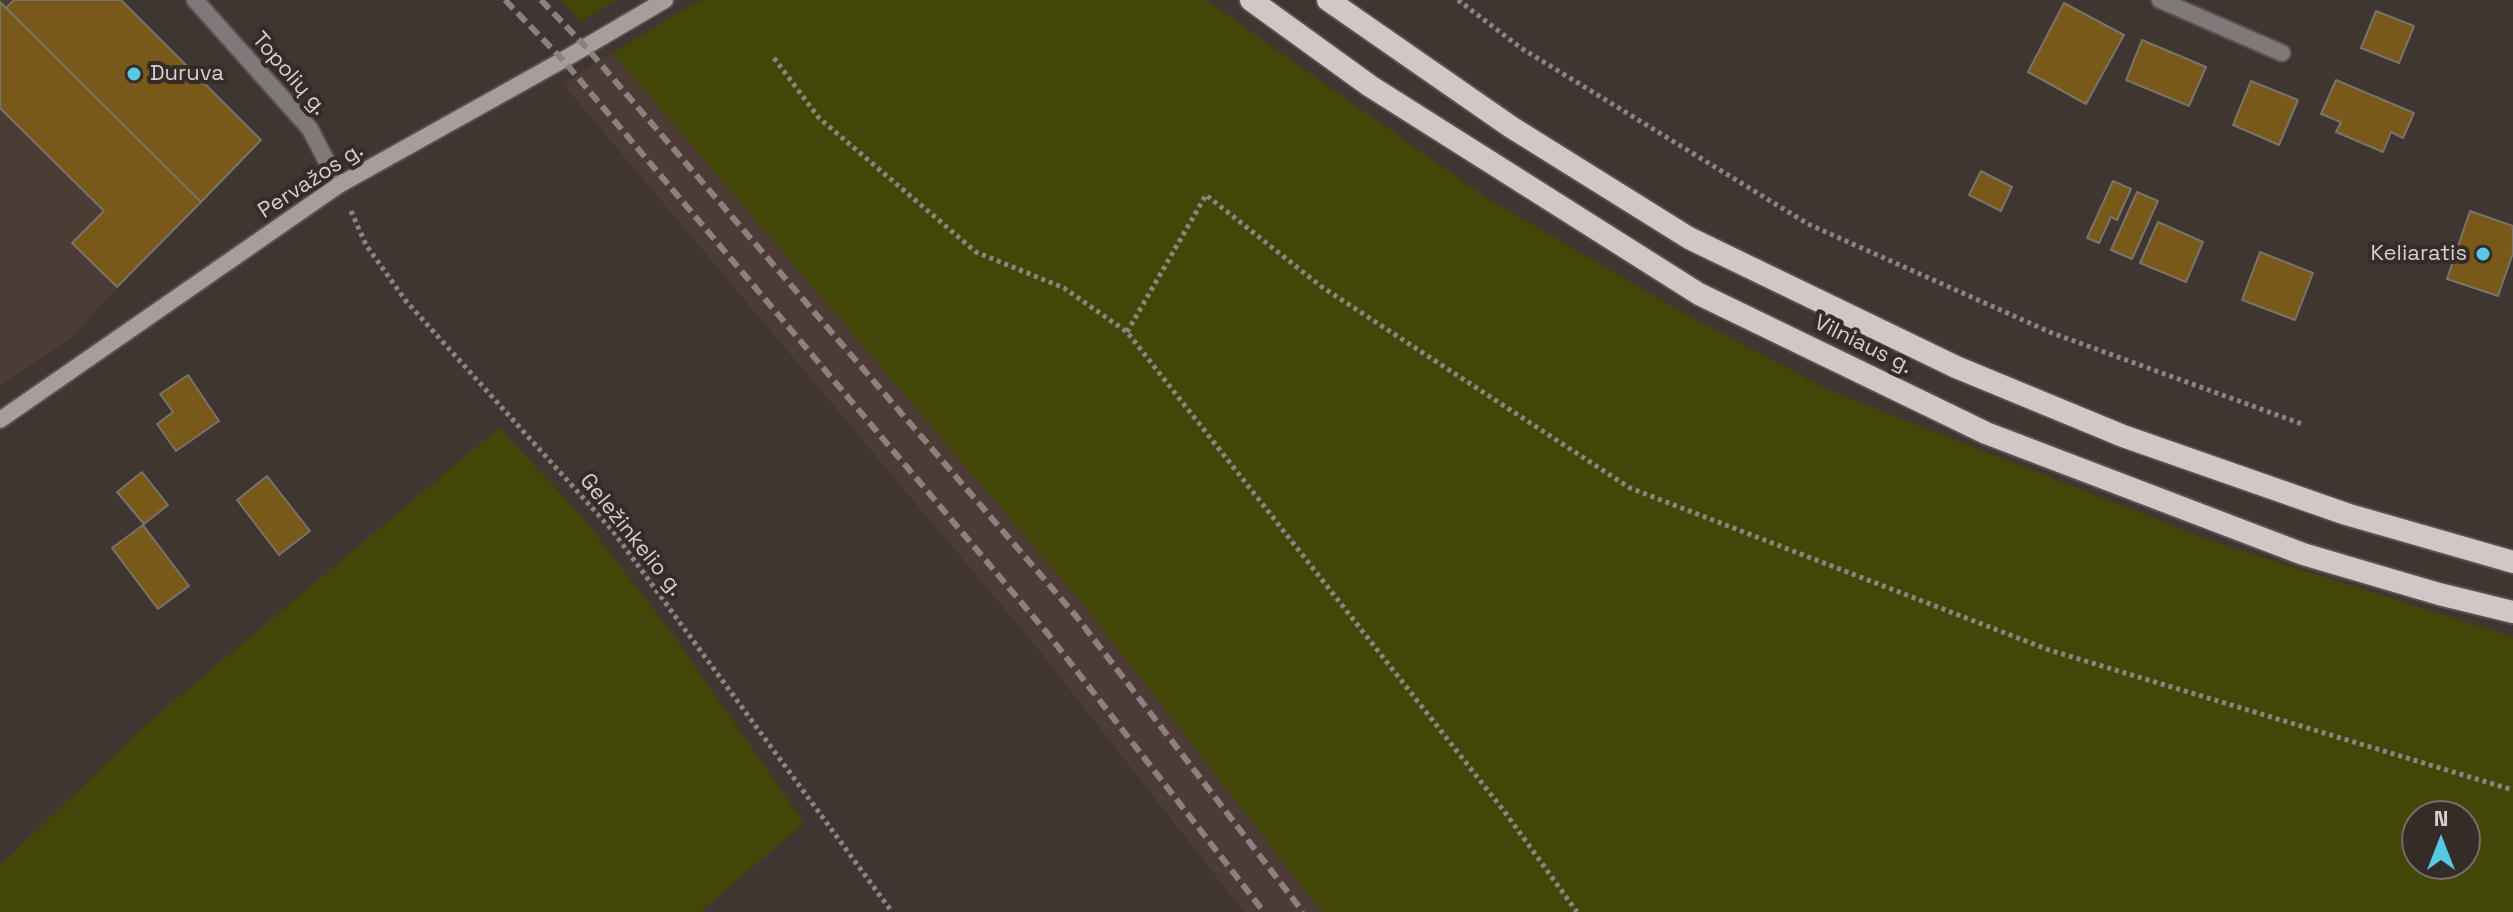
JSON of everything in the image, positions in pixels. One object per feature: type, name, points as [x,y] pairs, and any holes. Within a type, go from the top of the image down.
[{"type":"highway","name":"Vilniaus g.","points":[[1251,0],[1370,86],[1686,285],[1986,433],[2303,554],[2513,612]]},
{"type":"highway","name":"Vilniaus g.","points":[[1328,0],[1511,127],[1689,238],[1956,367],[2123,436],[2346,514],[2513,562]]},
{"type":"main road","name":"Pervažos g.","points":[[0,420],[339,185],[664,1]]},
{"type":"street","name":"Topolių g.","points":[[195,0],[310,129],[339,185]]},
{"type":"street","points":[[2160,0],[2282,53]]},
{"type":"path","points":[[1462,1],[1521,48],[1808,224],[2052,333],[2302,424]]},
{"type":"path","points":[[774,58],[819,118],[976,252],[1064,288],[1127,332],[1504,811],[1577,912]]},
{"type":"path","name":"Geležinkelio g.","points":[[339,185],[366,245],[406,301],[612,530],[892,912]]},
{"type":"path","points":[[1127,332],[1206,195],[1322,287],[1630,488],[2049,650],[2513,790]]},
{"type":"shaded area","name":"Duruva","points":[[0,0],[121,0],[261,140],[117,287],[72,338],[0,385]]},
{"type":"shaded area","points":[[613,53],[1083,604],[1322,912],[1244,912],[1034,644],[563,84]]},
{"type":"green space","points":[[561,0],[616,0],[581,21]]},
{"type":"green space","points":[[705,0],[1206,0],[1488,199],[1689,316],[1831,391],[2214,542],[2513,637],[2513,912],[1322,912],[1083,604],[613,53],[695,2]]},
{"type":"green space","points":[[499,428],[580,514],[674,636],[804,823],[700,912],[0,912],[0,866],[148,723]]},
{"type":"building","name":"Duruva","points":[[14,0],[121,0],[261,140],[201,202],[6,8]]},
{"type":"building","points":[[0,2],[201,202],[117,287],[72,243],[104,211],[0,108]]},
{"type":"building","points":[[2064,3],[2124,35],[2086,104],[2028,72]]},
{"type":"building","points":[[2376,11],[2414,26],[2399,63],[2361,48]]},
{"type":"building","points":[[2142,40],[2206,67],[2189,106],[2126,80]]},
{"type":"building","points":[[2336,80],[2414,113],[2403,138],[2391,132],[2383,152],[2336,132],[2341,122],[2321,114]]},
{"type":"building","points":[[2251,81],[2298,100],[2279,145],[2233,125]]},
{"type":"building","points":[[1981,171],[2012,187],[2001,211],[1969,195]]},
{"type":"building","points":[[2113,181],[2131,189],[2117,220],[2111,217],[2099,243],[2087,238]]},
{"type":"building","points":[[2137,192],[2158,201],[2132,259],[2111,250]]},
{"type":"building","points":[[2470,211],[2513,226],[2513,253],[2498,296],[2447,279]]},
{"type":"building","points":[[2158,222],[2203,242],[2186,282],[2140,263]]},
{"type":"building","points":[[2260,252],[2313,273],[2295,320],[2242,300]]},
{"type":"building","points":[[188,375],[219,421],[176,451],[157,424],[173,412],[160,394]]},
{"type":"building","points":[[142,472],[168,505],[144,524],[117,492]]},
{"type":"building","points":[[267,476],[310,531],[279,555],[237,500]]},
{"type":"building","points":[[143,525],[189,586],[158,609],[112,548]]},
{"type":"railway","points":[[505,0],[563,60],[1048,634],[1264,912]]},
{"type":"railway","points":[[541,0],[585,46],[1076,616],[1303,912]]},
{"type":"place","name":"Duruva","points":[[134,74]]},
{"type":"place","name":"Keliaratis","points":[[2483,254]]}]
